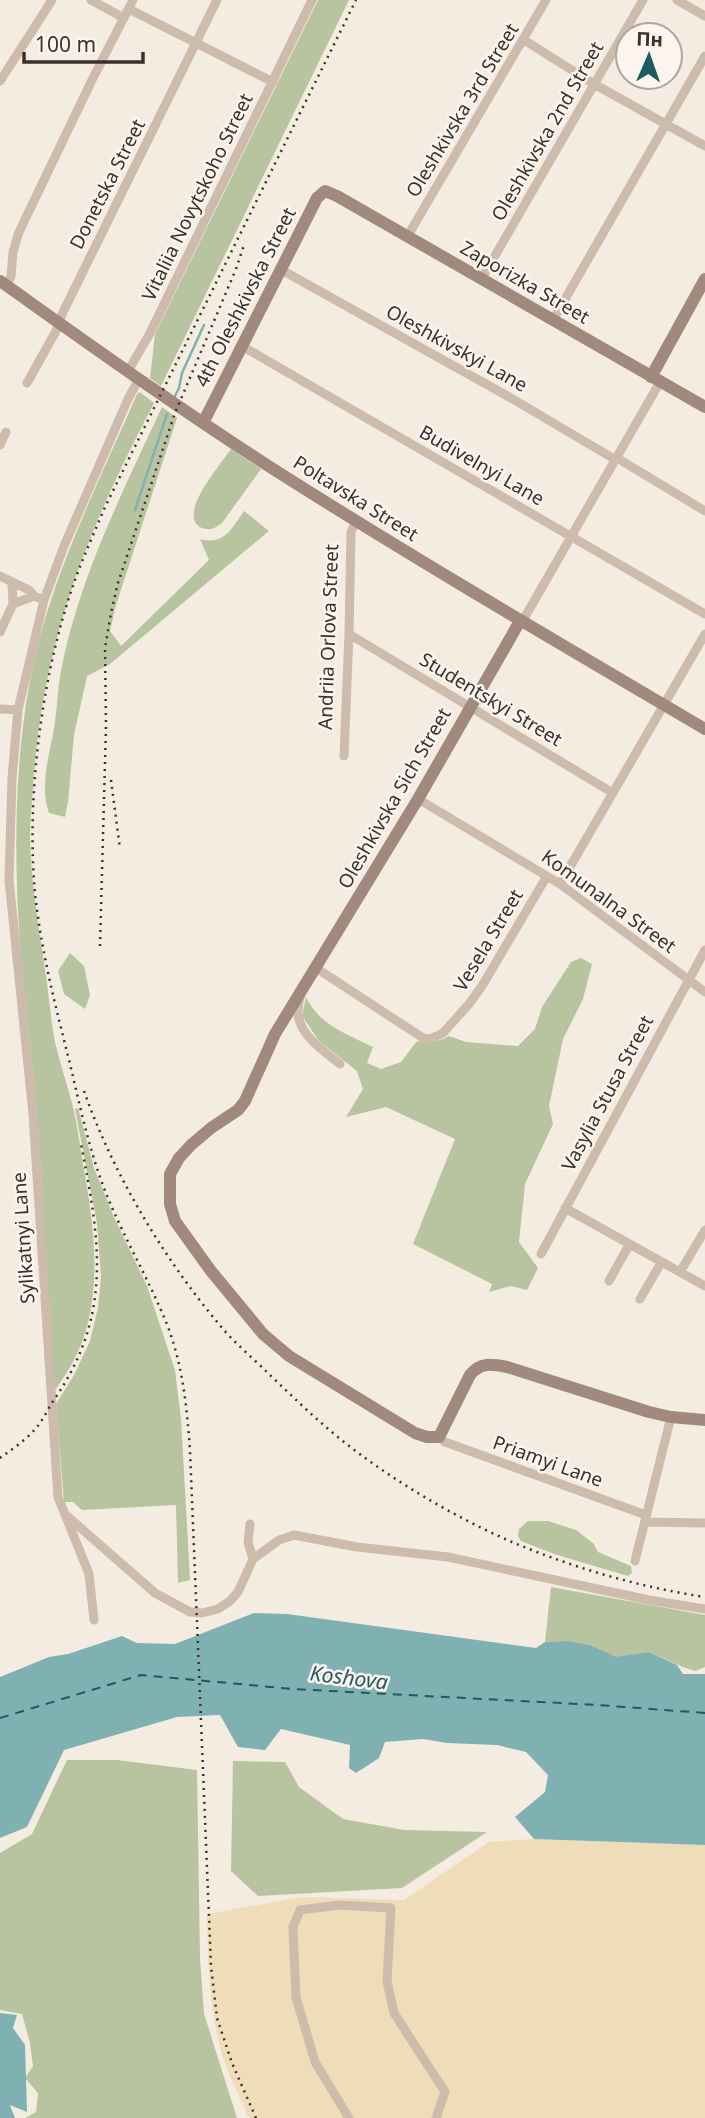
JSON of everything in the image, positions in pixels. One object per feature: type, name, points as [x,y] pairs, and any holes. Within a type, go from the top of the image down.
[{"type":"street","points":[[0,81],[52,0]]},
{"type":"street","points":[[91,0],[129,9],[273,82]]},
{"type":"street","name":"Donetska Street","points":[[27,383],[56,331],[217,0]]},
{"type":"street","name":"Vitaliia Novytskoho Street","points":[[128,370],[149,335],[312,0]]},
{"type":"street","name":"Oleshkivska 3rd Street","points":[[407,237],[546,0]]},
{"type":"street","name":"Oleshkivska 2nd Street","points":[[481,280],[643,0]]},
{"type":"street","points":[[677,0],[705,16]]},
{"type":"street","points":[[3,283],[11,277],[13,252],[19,232],[129,9]]},
{"type":"street","points":[[524,40],[594,84],[705,146]]},
{"type":"street","points":[[553,320],[705,56]]},
{"type":"street","name":"Zaporizka Street","points":[[325,191],[705,407]]},
{"type":"street","name":"4th Oleshkivska Street","points":[[203,423],[317,198],[325,191]]},
{"type":"street","name":"Oleshkivskyi Lane","points":[[280,269],[511,398],[705,511]]},
{"type":"street","name":"Oleshkivska Sich Street","points":[[300,994],[418,799],[469,707],[573,537],[616,459],[705,279]]},
{"type":"street","name":"Poltavska Street","points":[[3,283],[203,423],[355,521],[705,729]]},
{"type":"street","name":"Budivelnyi Lane","points":[[242,346],[705,614]]},
{"type":"street","points":[[0,576],[44,600],[64,546],[139,379]]},
{"type":"street","points":[[0,445],[6,432]]},
{"type":"street","name":"Andriia Orlova Street","points":[[344,756],[351,532],[355,521]]},
{"type":"street","points":[[0,632],[13,604],[12,583]]},
{"type":"street","points":[[13,604],[34,596]]},
{"type":"street","name":"Sylikatnyi Lane","points":[[44,600],[18,710],[5,892],[33,1114],[58,1497],[89,1573],[94,1620]]},
{"type":"street","name":"Studentskyi Street","points":[[349,634],[613,793]]},
{"type":"street","points":[[560,884],[705,634]]},
{"type":"street","points":[[0,709],[18,710]]},
{"type":"street","name":"Komunalna Street","points":[[418,799],[560,884],[705,992]]},
{"type":"street","name":"Vesela Street","points":[[316,968],[423,1038],[438,1036],[469,1004],[482,986],[547,876]]},
{"type":"street","name":"Vasylia Stusa Street","points":[[541,1254],[705,950]]},
{"type":"street","points":[[300,994],[299,1021],[315,1044],[340,1064]]},
{"type":"street","points":[[300,994],[275,1034],[245,1101],[238,1110],[191,1145],[170,1174],[170,1204],[176,1221],[211,1271],[263,1334],[289,1356],[409,1430],[422,1435],[439,1437],[475,1369],[493,1364],[649,1412],[705,1420]]},
{"type":"street","points":[[565,1208],[705,1286]]},
{"type":"street","points":[[680,1272],[705,1230]]},
{"type":"street","points":[[609,1281],[629,1245]]},
{"type":"street","points":[[640,1299],[661,1263]]},
{"type":"street","points":[[635,1561],[671,1417]]},
{"type":"street","name":"Priamyi Lane","points":[[439,1437],[445,1442],[645,1519],[705,1523]]},
{"type":"street","points":[[66,1515],[155,1593],[190,1612],[202,1613],[218,1609],[230,1601],[238,1591],[253,1559],[279,1540],[294,1535],[447,1557],[649,1601],[705,1609]]},
{"type":"street","points":[[250,1524],[248,1542],[253,1559]]},
{"type":"street","points":[[349,2118],[315,2062],[296,1997],[293,1927],[300,1910],[340,1905],[391,1908],[387,1981],[394,2013],[445,2092],[436,2118]]},
{"type":"green space","points":[[318,0],[349,0],[161,386],[150,378],[155,334]]},
{"type":"green space","points":[[140,392],[154,403],[108,496],[72,589],[46,685],[33,788],[30,836],[36,910],[53,1030],[76,1124],[91,1211],[94,1248],[94,1286],[85,1332],[74,1359],[53,1393],[37,1113],[17,899],[16,838],[21,746],[37,648],[60,573]]},
{"type":"green space","points":[[162,407],[177,418],[116,605],[110,631],[121,646],[209,560],[200,539],[208,541],[221,538],[244,511],[269,531],[110,664],[87,676],[74,735],[65,817],[49,813],[45,794],[46,774],[60,679],[78,603],[103,536]]},
{"type":"green space","points":[[231,449],[261,469],[222,523],[213,528],[202,528],[195,522],[197,502],[210,477]]},
{"type":"green space","points":[[70,953],[84,966],[90,995],[85,1009],[64,994],[58,971]]},
{"type":"green space","points":[[581,958],[592,964],[583,999],[563,1039],[549,1106],[553,1124],[525,1184],[519,1242],[538,1268],[527,1290],[511,1286],[489,1292],[492,1284],[413,1244],[455,1139],[386,1107],[346,1117],[363,1089],[357,1071],[319,1041],[302,1016],[306,997],[326,1022],[373,1047],[367,1063],[381,1069],[401,1062],[417,1041],[434,1042],[449,1036],[466,1042],[518,1046],[535,1029],[542,1007],[571,962]]},
{"type":"green space","points":[[78,1108],[94,1168],[147,1286],[175,1370],[181,1419],[190,1580],[178,1583],[176,1505],[82,1510],[73,1502],[64,1502],[56,1404],[90,1341],[98,1308],[101,1276],[97,1223],[75,1109]]},
{"type":"green space","points":[[528,1521],[548,1521],[576,1530],[593,1543],[598,1552],[631,1566],[632,1573],[628,1576],[521,1541],[518,1536],[519,1529]]},
{"type":"green space","points":[[551,1587],[705,1615],[705,1667],[695,1671],[649,1652],[615,1658],[590,1645],[568,1641],[545,1642]]},
{"type":"green space","points":[[67,1760],[117,1760],[197,1770],[200,1958],[204,2014],[237,2118],[25,2118],[36,2112],[38,2093],[25,2078],[33,2066],[22,2014],[0,2010],[0,1853],[32,1834]]},
{"type":"green space","points":[[233,1761],[285,1762],[299,1787],[343,1819],[404,1830],[487,1832],[402,1888],[258,1896],[231,1871]]},
{"type":"sand","points":[[534,1839],[705,1845],[705,2118],[249,2118],[225,2064],[216,2027],[209,1971],[207,1914],[303,1897],[404,1900],[489,1842]]},
{"type":"water","name":"Koshova","points":[[254,1613],[287,1614],[536,1648],[545,1642],[568,1641],[590,1645],[616,1657],[649,1652],[677,1665],[683,1674],[705,1674],[705,1845],[534,1839],[515,1817],[545,1792],[548,1775],[526,1752],[497,1745],[423,1739],[385,1742],[379,1758],[356,1773],[349,1768],[350,1745],[281,1729],[265,1750],[238,1747],[220,1715],[177,1717],[64,1750],[27,1827],[0,1838],[0,1677],[49,1657],[68,1654],[122,1636],[137,1643],[175,1644]]},
{"type":"water","points":[[0,2013],[17,2015],[13,2028],[25,2045],[27,2112],[10,2105],[15,2118],[0,2118]]},
{"type":"waterway","points":[[175,396],[182,373],[204,325]]},
{"type":"waterway","points":[[135,510],[167,414]]},
{"type":"ferry route","points":[[0,1718],[141,1675],[293,1689],[705,1713]]},
{"type":"railway","points":[[256,2118],[232,2063],[217,2018],[211,1966],[190,1451],[184,1388],[168,1327],[107,1196],[87,1135],[41,936],[35,893],[33,816],[45,694],[63,616],[82,561],[105,507],[356,0]]},
{"type":"railway","points":[[100,946],[106,726],[105,648],[111,613],[118,583],[175,413],[244,245]]},
{"type":"railway","points":[[111,780],[120,849]]},
{"type":"railway","points":[[84,1091],[124,1183],[159,1242],[197,1297],[237,1343],[342,1441],[430,1500],[512,1542],[607,1576],[705,1597]]},
{"type":"railway","points":[[0,1458],[27,1438],[40,1423],[73,1368],[86,1337],[97,1276],[93,1213],[81,1144]]}]
